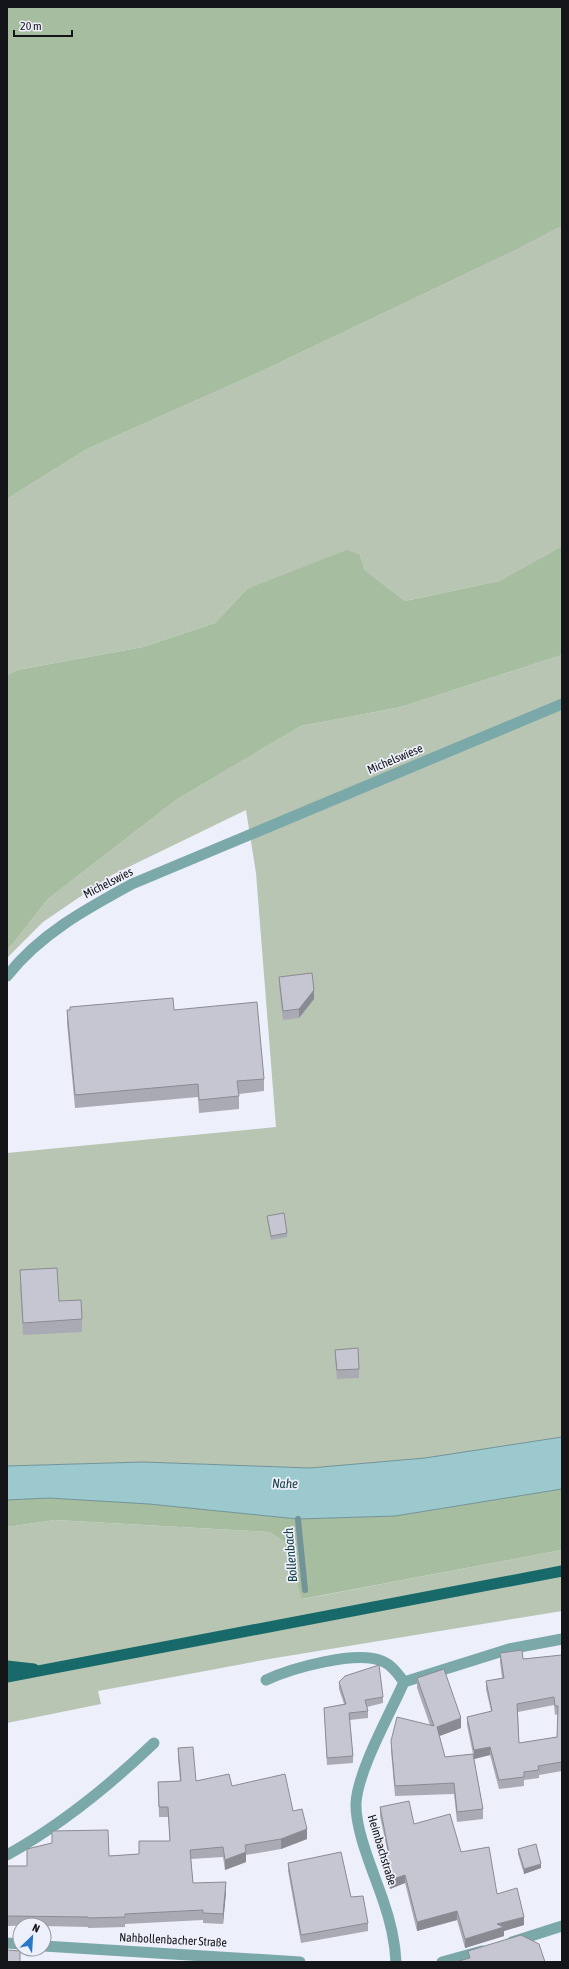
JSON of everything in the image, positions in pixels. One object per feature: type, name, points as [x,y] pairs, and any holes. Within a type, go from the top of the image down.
[{"type":"main road","points":[[7,1677],[562,1571]]},
{"type":"main road","points":[[7,1666],[44,1671]]},
{"type":"street","name":"Michelswiese","points":[[239,839],[562,704]]},
{"type":"street","name":"Michelswies","points":[[7,976],[42,939],[84,910],[132,884],[239,839]]},
{"type":"street","points":[[266,1680],[298,1668],[360,1657],[384,1662],[393,1668],[404,1682],[509,1649],[562,1639]]},
{"type":"street","name":"Heimbachstraße","points":[[396,1962],[393,1931],[367,1852],[358,1819],[356,1804],[362,1777],[404,1682]]},
{"type":"street","points":[[7,1855],[70,1815],[114,1781],[154,1744]]},
{"type":"street","points":[[442,1962],[562,1926]]},
{"type":"street","name":"Nahbollenbacher Straße","points":[[52,1946],[300,1962]]},
{"type":"green space","points":[[7,7],[562,7],[562,226],[518,249],[262,371],[87,449],[7,499]]},
{"type":"green space","points":[[562,226],[562,546],[499,581],[405,601],[365,570],[360,555],[247,589],[215,623],[143,647],[17,670],[7,675],[7,499],[87,449],[262,371],[518,249]]},
{"type":"green space","points":[[562,546],[562,655],[401,707],[301,726],[176,800],[48,899],[7,951],[7,675],[17,670],[143,647],[215,623],[247,589],[347,550],[360,555],[365,570],[405,601],[499,581]]},
{"type":"green space","points":[[562,655],[562,1437],[425,1458],[310,1468],[143,1462],[7,1466],[7,1153],[276,1127],[256,873],[246,810],[112,875],[43,922],[7,958],[7,951],[48,899],[176,800],[301,726],[401,707]]},
{"type":"green space","points":[[562,1489],[562,1550],[302,1599],[283,1541],[269,1532],[55,1520],[7,1527],[7,1500],[49,1498],[149,1504],[298,1519],[395,1516]]},
{"type":"green space","points":[[55,1520],[269,1532],[283,1541],[303,1599],[562,1550],[562,1611],[269,1659],[98,1691],[101,1704],[7,1723],[7,1527]]},
{"type":"water","name":"Nahe","points":[[562,1437],[562,1489],[395,1516],[298,1519],[149,1504],[49,1498],[7,1500],[7,1466],[143,1462],[310,1468],[425,1458]]},
{"type":"building","points":[[312,973],[314,990],[299,1009],[283,1011],[279,977]]},
{"type":"building","points":[[173,998],[174,1010],[257,1002],[264,1079],[237,1081],[239,1096],[199,1100],[198,1084],[75,1095],[67,1010],[70,1010],[70,1007]]},
{"type":"building","points":[[284,1213],[287,1233],[271,1236],[267,1216]]},
{"type":"building","points":[[57,1268],[59,1301],[81,1300],[82,1319],[23,1323],[20,1270]]},
{"type":"building","points":[[358,1348],[359,1369],[337,1370],[335,1350]]},
{"type":"building","points":[[522,1650],[523,1659],[562,1655],[562,1762],[538,1766],[539,1770],[524,1772],[524,1777],[499,1780],[490,1747],[474,1750],[467,1717],[492,1711],[486,1681],[504,1678],[500,1653]],"holes":[[[554,1697],[555,1706],[558,1706],[557,1737],[519,1743],[517,1704]]]},
{"type":"building","points":[[379,1665],[383,1697],[365,1700],[368,1711],[349,1713],[353,1756],[327,1758],[324,1708],[346,1704],[339,1682],[345,1676]]},
{"type":"building","points":[[444,1669],[461,1718],[437,1727],[445,1757],[473,1754],[483,1809],[457,1812],[454,1783],[395,1786],[391,1741],[397,1717],[434,1726],[417,1678]]},
{"type":"building","points":[[193,1747],[196,1781],[229,1774],[232,1786],[285,1774],[293,1811],[302,1809],[307,1829],[281,1839],[245,1845],[246,1852],[225,1860],[223,1847],[190,1850],[193,1883],[226,1882],[223,1914],[203,1913],[203,1910],[125,1914],[125,1917],[88,1918],[7,1916],[7,1866],[27,1866],[27,1849],[52,1843],[52,1831],[108,1830],[109,1856],[139,1854],[139,1841],[170,1841],[168,1807],[159,1807],[158,1782],[181,1781],[178,1748]]},
{"type":"building","points":[[409,1801],[414,1824],[450,1814],[461,1852],[489,1847],[497,1894],[517,1888],[524,1917],[497,1924],[504,1927],[465,1939],[457,1911],[417,1922],[405,1875],[390,1880],[382,1856],[389,1853],[380,1807]]},
{"type":"building","points":[[536,1844],[541,1864],[524,1869],[518,1849]]},
{"type":"building","points":[[341,1852],[351,1897],[363,1896],[368,1923],[301,1935],[288,1863]]},
{"type":"building","points":[[521,1935],[539,1944],[545,1962],[455,1962],[470,1958],[468,1951]]},
{"type":"building","points":[[7,1950],[12,1950],[12,1957],[20,1957],[20,1962],[7,1962]]},
{"type":"waterway","name":"Bollenbach","points":[[298,1519],[305,1590]]}]
